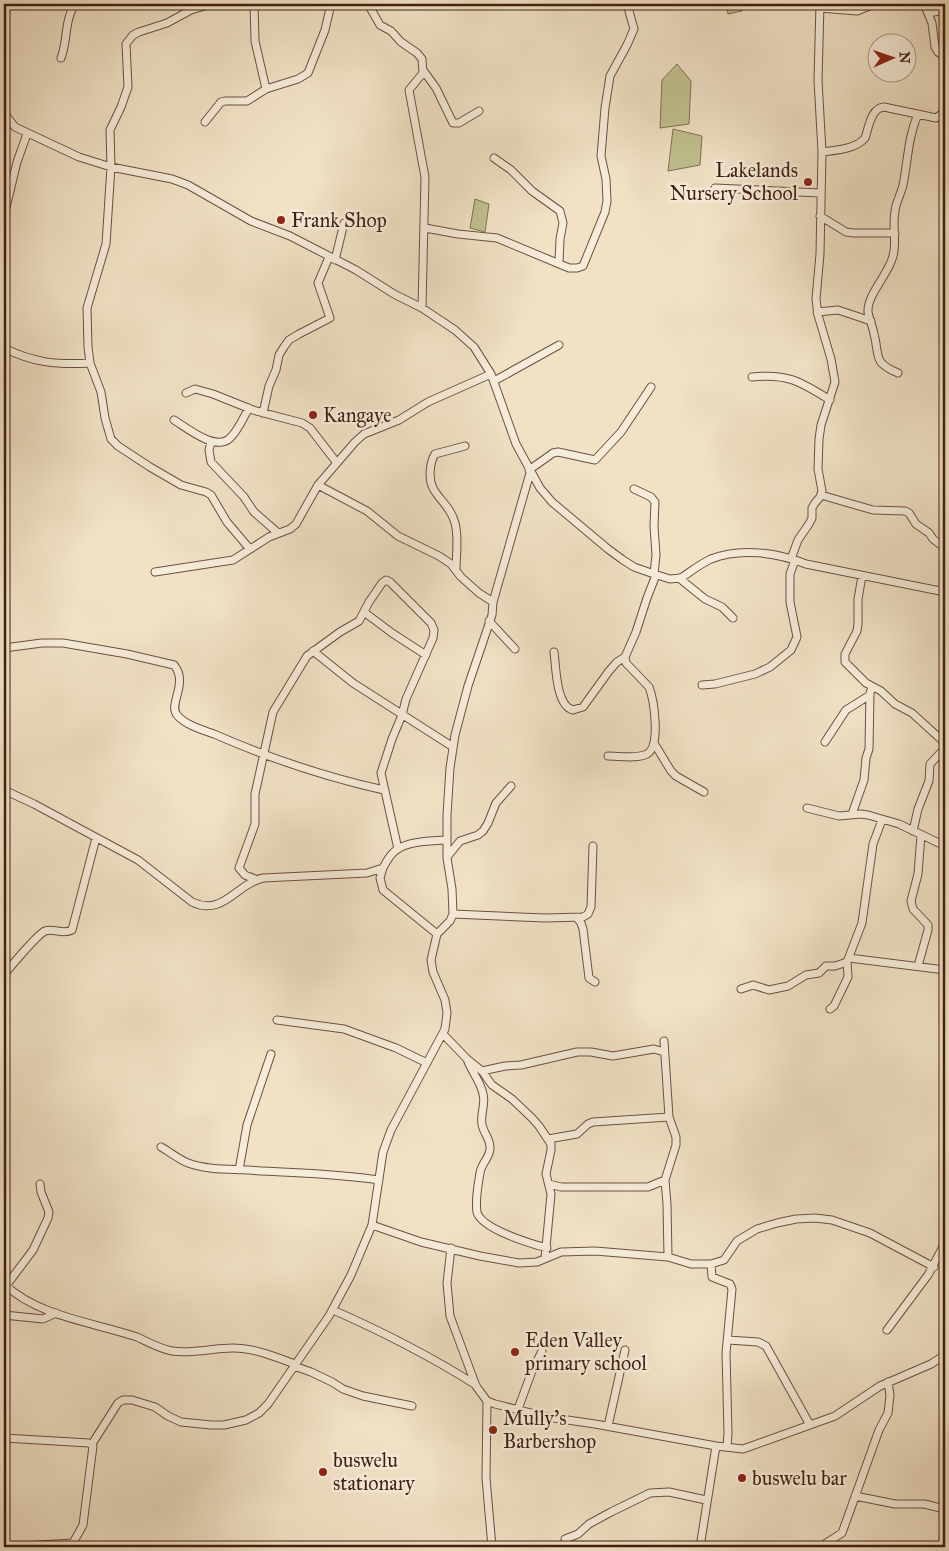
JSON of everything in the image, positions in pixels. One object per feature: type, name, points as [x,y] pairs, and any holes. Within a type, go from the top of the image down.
[{"type":"street","points":[[61,58],[71,10],[75,4]]},
{"type":"street","points":[[212,4],[191,10],[167,23],[139,32],[129,40],[126,49],[128,87],[110,130],[111,167],[106,244],[88,308],[87,329],[90,363],[101,392],[111,439],[118,446],[181,485],[211,495],[227,522],[249,548]]},
{"type":"street","points":[[254,4],[255,42],[266,90]]},
{"type":"street","points":[[205,122],[221,102],[247,101],[266,90],[298,79],[308,73],[325,30],[331,4]]},
{"type":"street","points":[[368,4],[380,25],[391,31],[400,42],[420,55],[424,64],[420,78],[409,90],[425,177],[422,308]]},
{"type":"street","points":[[425,228],[497,238],[573,268],[583,266],[605,212],[607,201],[601,156],[605,108],[610,76],[634,29],[627,4]]},
{"type":"street","points":[[702,685],[715,684],[755,674],[770,667],[792,650],[797,637],[790,602],[790,574],[798,540],[809,524],[812,518],[812,508],[821,495],[822,486],[818,469],[819,440],[835,382],[835,374],[817,312],[816,299],[820,254],[822,152],[818,80],[820,6],[857,11],[874,4]]},
{"type":"street","points":[[924,4],[932,23],[935,47],[945,57]]},
{"type":"street","points":[[928,13],[945,10]]},
{"type":"street","points":[[423,70],[436,88],[453,123],[459,123],[479,111]]},
{"type":"street","points":[[822,152],[843,148],[863,141],[866,138],[875,111],[879,108],[884,107],[932,118],[939,117],[943,112],[945,100]]},
{"type":"street","points":[[4,113],[15,128],[79,157],[111,167],[172,179],[188,186],[252,221],[290,236],[332,258],[422,308],[455,330],[474,347],[492,378],[516,444],[540,488],[552,502],[608,549],[634,567],[670,579],[679,578],[710,560],[721,556],[763,553],[793,559],[806,564],[945,592]]},
{"type":"street","points":[[898,373],[883,366],[878,359],[868,310],[870,302],[893,258],[894,211],[902,188],[911,130],[918,114]]},
{"type":"street","points":[[4,216],[17,162],[27,134]]},
{"type":"street","points":[[494,158],[511,170],[532,191],[560,211],[563,223],[559,263]]},
{"type":"street","points":[[714,188],[820,193]]},
{"type":"street","points":[[820,216],[846,232],[853,234],[895,233]]},
{"type":"street","points":[[263,413],[269,386],[276,370],[279,355],[284,347],[299,334],[330,318],[318,283],[332,258],[344,223]]},
{"type":"street","points":[[817,312],[838,310],[871,321]]},
{"type":"street","points":[[155,572],[233,560],[249,548],[290,529],[296,524],[318,485],[364,434],[399,420],[428,402],[452,391],[492,378],[559,345]]},
{"type":"street","points":[[4,348],[23,358],[50,363],[90,363]]},
{"type":"street","points":[[752,377],[786,377],[806,385],[830,400]]},
{"type":"street","points":[[92,1444],[118,1403],[123,1400],[132,1400],[155,1407],[181,1422],[192,1424],[224,1425],[246,1420],[259,1413],[268,1404],[333,1310],[372,1225],[383,1152],[391,1130],[443,1034],[446,1013],[445,1000],[433,972],[431,960],[437,934],[453,914],[447,840],[450,768],[453,747],[468,686],[492,615],[493,602],[530,471],[553,453],[558,452],[595,460],[621,432],[651,387]]},
{"type":"street","points":[[186,393],[194,389],[213,394],[263,413],[302,423],[310,428],[337,463]]},
{"type":"street","points":[[174,420],[211,442],[221,443],[231,438],[249,408]]},
{"type":"street","points":[[211,442],[209,450],[210,462],[244,498],[254,512],[278,533]]},
{"type":"street","points":[[456,570],[456,526],[447,506],[433,488],[430,474],[433,458],[436,454],[464,446]]},
{"type":"street","points":[[318,485],[367,511],[398,536],[451,564],[479,593],[493,602]]},
{"type":"street","points":[[554,652],[561,698],[564,706],[574,710],[583,707],[609,671],[625,657],[636,632],[655,574],[655,502],[651,497],[634,489]]},
{"type":"street","points":[[821,495],[880,512],[905,511],[909,513],[916,524],[945,548]]},
{"type":"street","points":[[862,576],[858,598],[857,631],[844,659],[848,666],[872,687],[881,691],[895,704],[912,713],[945,743]]},
{"type":"street","points":[[679,578],[705,599],[722,607],[733,618]]},
{"type":"street","points":[[255,879],[245,875],[239,868],[255,824],[255,794],[273,712],[282,701],[303,661],[313,650],[359,621],[382,583],[386,580],[431,623],[434,630],[426,656],[406,699],[381,773],[398,849]]},
{"type":"street","points":[[364,612],[426,656]]},
{"type":"street","points":[[489,622],[515,650]]},
{"type":"street","points":[[4,648],[52,642],[117,652],[174,665],[179,670],[180,676],[174,709],[177,715],[191,724],[240,746],[336,780],[384,790]]},
{"type":"street","points":[[313,650],[353,683],[453,747]]},
{"type":"street","points":[[608,756],[646,755],[652,750],[654,743],[655,721],[651,692],[649,687],[626,663],[625,657]]},
{"type":"street","points":[[852,814],[864,780],[866,758],[869,749],[870,695],[872,687]]},
{"type":"street","points":[[825,742],[846,710],[870,695]]},
{"type":"street","points":[[654,743],[670,771],[704,792]]},
{"type":"street","points":[[913,831],[918,809],[929,781],[930,764],[945,748]]},
{"type":"street","points":[[447,858],[460,841],[474,837],[483,831],[496,803],[511,786]]},
{"type":"street","points":[[4,790],[138,860],[192,902],[200,906],[207,907],[224,901],[255,879],[367,873],[383,868]]},
{"type":"street","points":[[807,808],[839,816],[861,814],[913,831],[945,846]]},
{"type":"street","points":[[830,1009],[834,1006],[848,977],[848,960],[853,941],[862,923],[874,844],[882,820]]},
{"type":"street","points":[[918,966],[928,930],[928,925],[914,909],[911,901],[919,867],[921,835]]},
{"type":"street","points":[[4,975],[18,957],[44,932],[66,933],[72,930],[96,838]]},
{"type":"street","points":[[437,934],[383,890],[380,878],[383,868],[398,849],[422,841],[447,840]]},
{"type":"street","points":[[453,914],[577,918],[588,914],[592,907],[593,846]]},
{"type":"street","points":[[577,918],[583,929],[589,978],[595,982]]},
{"type":"street","points":[[741,989],[752,985],[769,990],[788,986],[806,975],[819,973],[826,966],[835,966],[848,960],[945,970]]},
{"type":"street","points":[[277,1020],[344,1029],[396,1048],[427,1063]]},
{"type":"street","points":[[443,1034],[467,1059],[482,1071],[492,1085],[512,1099],[532,1118],[548,1139],[551,1150],[546,1174],[551,1194],[545,1258]]},
{"type":"street","points":[[664,1041],[669,1116],[676,1138],[676,1145],[665,1180],[668,1204],[668,1257]]},
{"type":"street","points":[[482,1071],[521,1065],[577,1052],[591,1052],[612,1056],[654,1049],[664,1052]]},
{"type":"street","points":[[239,1170],[247,1125],[272,1054]]},
{"type":"street","points":[[467,1059],[484,1094],[484,1112],[481,1122],[490,1148],[487,1160],[480,1171],[477,1212],[480,1217],[510,1236],[547,1248]]},
{"type":"street","points":[[548,1139],[577,1134],[593,1122],[669,1116]]},
{"type":"street","points":[[161,1146],[186,1162],[205,1168],[270,1173],[345,1175],[379,1180]]},
{"type":"street","points":[[549,1184],[561,1187],[648,1186],[665,1180]]},
{"type":"street","points":[[40,1184],[49,1212],[48,1218],[33,1250],[5,1285],[25,1300],[56,1313],[136,1337],[172,1351],[189,1352],[234,1348],[254,1350],[311,1372],[343,1389],[363,1396],[412,1406]]},
{"type":"street","points":[[551,1194],[561,1187]]},
{"type":"street","points":[[372,1225],[411,1239],[480,1256],[519,1263],[537,1262],[561,1252],[596,1251],[668,1257],[691,1264],[711,1264],[724,1260],[737,1241],[757,1229],[776,1222],[815,1218],[832,1220],[870,1233],[934,1267]]},
{"type":"street","points":[[887,1330],[934,1267],[945,1243]]},
{"type":"street","points":[[451,1248],[447,1283],[450,1316],[476,1386],[487,1401],[547,1417],[716,1446],[738,1449],[748,1448],[842,1412],[888,1382],[931,1364],[945,1355]]},
{"type":"street","points":[[711,1264],[712,1277],[730,1284],[732,1289],[726,1354],[727,1447]]},
{"type":"street","points":[[333,1310],[419,1350],[476,1386]]},
{"type":"street","points":[[4,1315],[43,1319],[56,1313]]},
{"type":"street","points":[[728,1340],[758,1342],[766,1346],[810,1425]]},
{"type":"street","points":[[608,1426],[626,1350]]},
{"type":"street","points":[[518,1409],[532,1371],[542,1351]]},
{"type":"street","points":[[820,1547],[842,1533],[881,1426],[888,1413],[890,1395],[888,1382]]},
{"type":"street","points":[[487,1401],[486,1478],[492,1547]]},
{"type":"street","points":[[4,1438],[92,1444]]},
{"type":"street","points":[[4,1547],[76,1545],[83,1525],[94,1449],[92,1444]]},
{"type":"street","points":[[700,1547],[716,1446]]},
{"type":"street","points":[[566,1539],[578,1534],[590,1524],[611,1512],[650,1493],[669,1492],[706,1500]]},
{"type":"street","points":[[855,1496],[894,1504],[924,1504],[945,1509]]},
{"type":"green space","points":[[726,4],[740,4],[742,11],[728,14]]},
{"type":"green space","points":[[677,64],[691,81],[689,124],[660,128],[662,80]]},
{"type":"green space","points":[[673,129],[702,136],[700,165],[668,171]]},
{"type":"green space","points":[[475,199],[489,204],[485,232],[470,228]]},
{"type":"place","name":"Lakelands Nursery School","points":[[808,182]]},
{"type":"place","name":"Frank Shop","points":[[281,220]]},
{"type":"place","name":"Kangaye","points":[[313,415]]},
{"type":"place","name":"Eden Valley primary school","points":[[515,1352]]},
{"type":"place","name":"Mully's Barbershop","points":[[493,1430]]},
{"type":"place","name":"buswelu stationary","points":[[323,1472]]},
{"type":"place","name":"buswelu bar","points":[[742,1478]]}]
